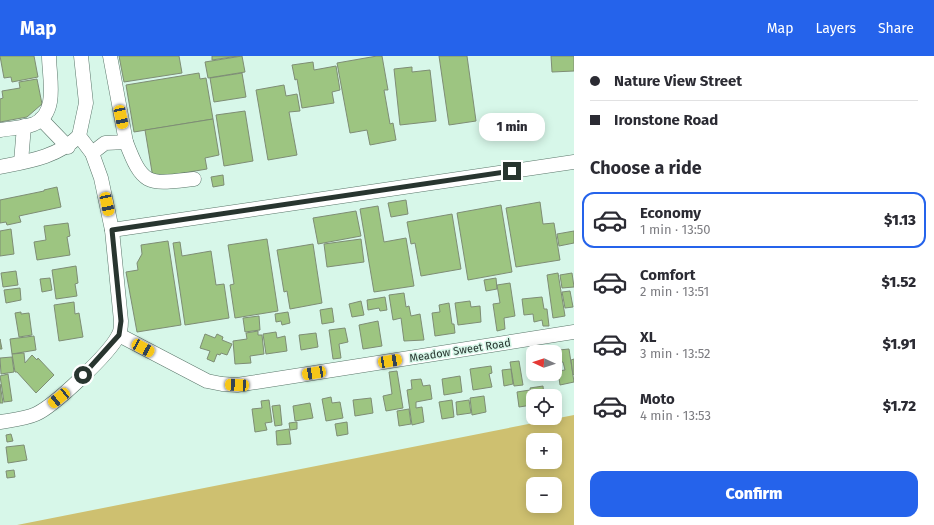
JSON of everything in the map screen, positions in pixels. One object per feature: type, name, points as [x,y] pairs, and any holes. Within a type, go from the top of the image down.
[{"type":"street","points":[[0,130],[33,124],[41,119],[48,110],[51,95],[49,56]]},
{"type":"street","points":[[0,167],[43,157],[68,147],[80,136],[86,103],[80,56]]},
{"type":"street","points":[[110,56],[126,142],[135,166],[146,178],[160,183],[194,179]]},
{"type":"street","points":[[41,119],[68,147]]},
{"type":"street","points":[[21,162],[24,126]]},
{"type":"street","points":[[0,422],[26,418],[45,410],[73,385],[111,346],[119,335],[121,321],[112,230],[101,178],[92,153],[80,136]]},
{"type":"street","points":[[92,153],[105,144],[126,142]]},
{"type":"street","points":[[112,230],[574,162]]},
{"type":"street","name":"Meadow Sweet Road","points":[[119,335],[207,381],[237,385],[574,332]]},
{"type":"shaded area","points":[[574,415],[574,525],[17,525],[526,424],[562,425],[562,417]]},
{"type":"building","points":[[0,56],[34,56],[38,77],[12,82],[11,77],[4,78]]},
{"type":"building","points":[[119,56],[179,56],[182,73],[124,82]]},
{"type":"building","points":[[212,56],[238,56],[212,60]]},
{"type":"building","points":[[242,56],[245,72],[208,78],[205,62]]},
{"type":"building","points":[[382,56],[388,90],[384,90],[390,124],[393,123],[396,140],[370,145],[367,130],[350,133],[337,63]]},
{"type":"building","points":[[439,56],[467,56],[476,121],[449,125]]},
{"type":"building","points":[[551,56],[574,56],[574,71],[552,72]]},
{"type":"building","points":[[313,62],[314,70],[336,66],[340,90],[332,92],[334,103],[302,108],[297,79],[295,80],[292,65]]},
{"type":"building","points":[[412,67],[412,72],[430,70],[436,121],[400,125],[394,69]]},
{"type":"building","points":[[199,73],[200,79],[206,78],[213,119],[134,132],[126,85]]},
{"type":"building","points":[[242,73],[246,97],[214,102],[210,78]]},
{"type":"building","points":[[37,79],[42,104],[27,117],[0,122],[0,99],[3,98],[2,91],[20,88],[19,82]]},
{"type":"building","points":[[284,85],[286,96],[297,94],[300,111],[289,112],[297,155],[268,160],[256,90]]},
{"type":"building","points":[[245,111],[253,161],[224,166],[216,115]]},
{"type":"building","points":[[213,119],[219,155],[205,158],[207,169],[153,178],[145,130]]},
{"type":"building","points":[[223,175],[224,185],[213,187],[211,177]]},
{"type":"building","points":[[57,187],[61,207],[19,216],[21,222],[7,225],[6,222],[0,223],[0,200]]},
{"type":"building","points":[[406,200],[408,214],[391,217],[388,203]]},
{"type":"building","points":[[540,202],[543,224],[554,223],[560,260],[516,267],[506,208]]},
{"type":"building","points":[[501,205],[512,272],[468,280],[457,213]]},
{"type":"building","points":[[378,206],[384,242],[406,238],[414,286],[374,292],[360,209]]},
{"type":"building","points":[[356,211],[361,236],[318,244],[313,218]]},
{"type":"building","points":[[452,214],[461,269],[421,276],[415,243],[411,244],[407,222]]},
{"type":"building","points":[[68,223],[70,236],[67,237],[70,255],[37,260],[34,242],[46,240],[44,226]]},
{"type":"building","points":[[11,229],[14,254],[0,256],[0,231]]},
{"type":"building","points":[[574,231],[574,243],[559,246],[557,234]]},
{"type":"building","points":[[267,239],[278,311],[235,318],[230,285],[234,284],[228,245]]},
{"type":"building","points":[[361,239],[364,262],[327,267],[324,244]]},
{"type":"building","points":[[168,241],[181,325],[137,332],[126,272],[138,270],[137,263],[142,254],[141,245]]},
{"type":"building","points":[[180,242],[182,256],[211,251],[216,285],[224,284],[229,318],[185,325],[173,243]]},
{"type":"building","points":[[313,244],[322,303],[290,309],[287,291],[284,292],[277,250]]},
{"type":"building","points":[[76,266],[78,283],[75,284],[77,296],[56,299],[52,270]]},
{"type":"building","points":[[16,271],[18,285],[3,287],[1,273]]},
{"type":"building","points":[[558,273],[565,316],[553,318],[547,275]]},
{"type":"building","points":[[572,273],[574,287],[562,288],[560,275]]},
{"type":"building","points":[[50,278],[52,290],[42,292],[40,279]]},
{"type":"building","points":[[496,278],[497,289],[486,291],[484,280]]},
{"type":"building","points":[[510,283],[515,316],[504,318],[505,329],[497,331],[493,304],[500,303],[497,285]]},
{"type":"building","points":[[20,288],[21,300],[6,303],[4,290]]},
{"type":"building","points":[[570,291],[573,307],[565,308],[562,292]]},
{"type":"building","points":[[404,293],[406,307],[409,306],[411,316],[420,314],[424,340],[404,341],[401,318],[393,320],[389,295]]},
{"type":"building","points":[[385,297],[387,310],[380,311],[379,308],[368,310],[367,300]]},
{"type":"building","points":[[542,297],[544,309],[547,309],[549,326],[543,326],[542,320],[534,322],[533,314],[524,315],[522,299]]},
{"type":"building","points":[[361,301],[364,315],[352,317],[349,304]]},
{"type":"building","points":[[470,301],[471,307],[480,306],[481,322],[458,325],[455,303]]},
{"type":"building","points":[[74,302],[75,314],[79,313],[83,337],[59,341],[54,305]]},
{"type":"building","points":[[449,303],[455,333],[435,336],[432,313],[440,312],[439,305]]},
{"type":"building","points":[[332,308],[334,322],[322,324],[320,310]]},
{"type":"building","points":[[21,312],[21,314],[29,313],[32,335],[19,337],[15,313]]},
{"type":"building","points":[[288,312],[290,323],[282,325],[281,321],[276,322],[275,314]]},
{"type":"building","points":[[259,316],[260,330],[245,332],[243,318]]},
{"type":"building","points":[[378,321],[382,346],[363,349],[359,325]]},
{"type":"building","points":[[345,328],[348,342],[339,344],[341,358],[333,359],[329,330]]},
{"type":"building","points":[[258,331],[258,335],[262,335],[264,354],[250,356],[251,363],[235,364],[233,341],[247,339],[246,333]]},
{"type":"building","points":[[276,332],[277,338],[285,336],[287,351],[266,354],[263,334]]},
{"type":"building","points":[[316,333],[318,347],[301,350],[299,335]]},
{"type":"building","points":[[205,334],[215,338],[217,334],[223,337],[222,340],[232,344],[227,355],[221,353],[220,355],[217,354],[214,362],[207,359],[210,351],[200,348]]},
{"type":"building","points":[[34,336],[36,350],[12,354],[10,339]]},
{"type":"building","points":[[569,349],[574,382],[560,385],[559,381],[562,381],[562,370],[565,370],[562,362],[562,350]]},
{"type":"building","points":[[24,353],[25,363],[32,355],[37,360],[38,358],[54,375],[36,393],[17,372],[15,372],[12,354]]},
{"type":"building","points":[[12,357],[14,372],[1,374],[0,358]]},
{"type":"building","points":[[574,359],[574,374],[573,375],[571,360]]},
{"type":"building","points":[[519,361],[523,385],[514,386],[510,362]]},
{"type":"building","points":[[491,366],[492,373],[489,374],[492,387],[473,390],[470,369]]},
{"type":"building","points":[[511,369],[513,384],[504,386],[502,370]]},
{"type":"building","points":[[397,371],[403,408],[386,411],[383,396],[392,394],[389,372]]},
{"type":"building","points":[[8,374],[12,401],[4,402],[0,376]]},
{"type":"building","points":[[460,376],[462,392],[444,395],[442,379]]},
{"type":"building","points":[[421,379],[423,386],[430,385],[432,399],[416,402],[416,408],[422,407],[424,422],[412,425],[407,390],[412,389],[411,380]]},
{"type":"building","points":[[0,384],[3,403],[0,403]]},
{"type":"building","points":[[543,386],[543,389],[530,389]]},
{"type":"building","points":[[526,391],[526,406],[519,407],[517,392]]},
{"type":"building","points":[[484,396],[486,412],[472,415],[470,398]]},
{"type":"building","points":[[331,397],[332,403],[340,402],[343,418],[326,421],[322,399]]},
{"type":"building","points":[[371,398],[373,413],[355,416],[353,400]]},
{"type":"building","points":[[269,400],[272,422],[265,423],[267,430],[255,432],[252,409],[262,408],[261,401]]},
{"type":"building","points":[[452,400],[454,417],[442,419],[439,402]]},
{"type":"building","points":[[469,400],[471,413],[457,415],[456,402]]},
{"type":"building","points":[[310,403],[313,418],[295,421],[293,406]]},
{"type":"building","points":[[280,405],[282,425],[275,426],[272,406]]},
{"type":"building","points":[[409,409],[411,424],[399,426],[397,411]]},
{"type":"building","points":[[297,422],[297,429],[290,430],[289,423]]},
{"type":"building","points":[[347,422],[348,434],[337,436],[335,424]]},
{"type":"building","points":[[289,429],[291,444],[277,445],[276,431]]},
{"type":"building","points":[[11,434],[13,441],[7,442],[6,435]]},
{"type":"building","points":[[24,445],[27,460],[8,463],[6,447]]},
{"type":"building","points":[[14,470],[15,477],[7,478],[6,471]]},
{"type":"route","points":[[83,375],[111,346],[119,335],[121,321],[120,302],[112,230],[512,171]]}]
